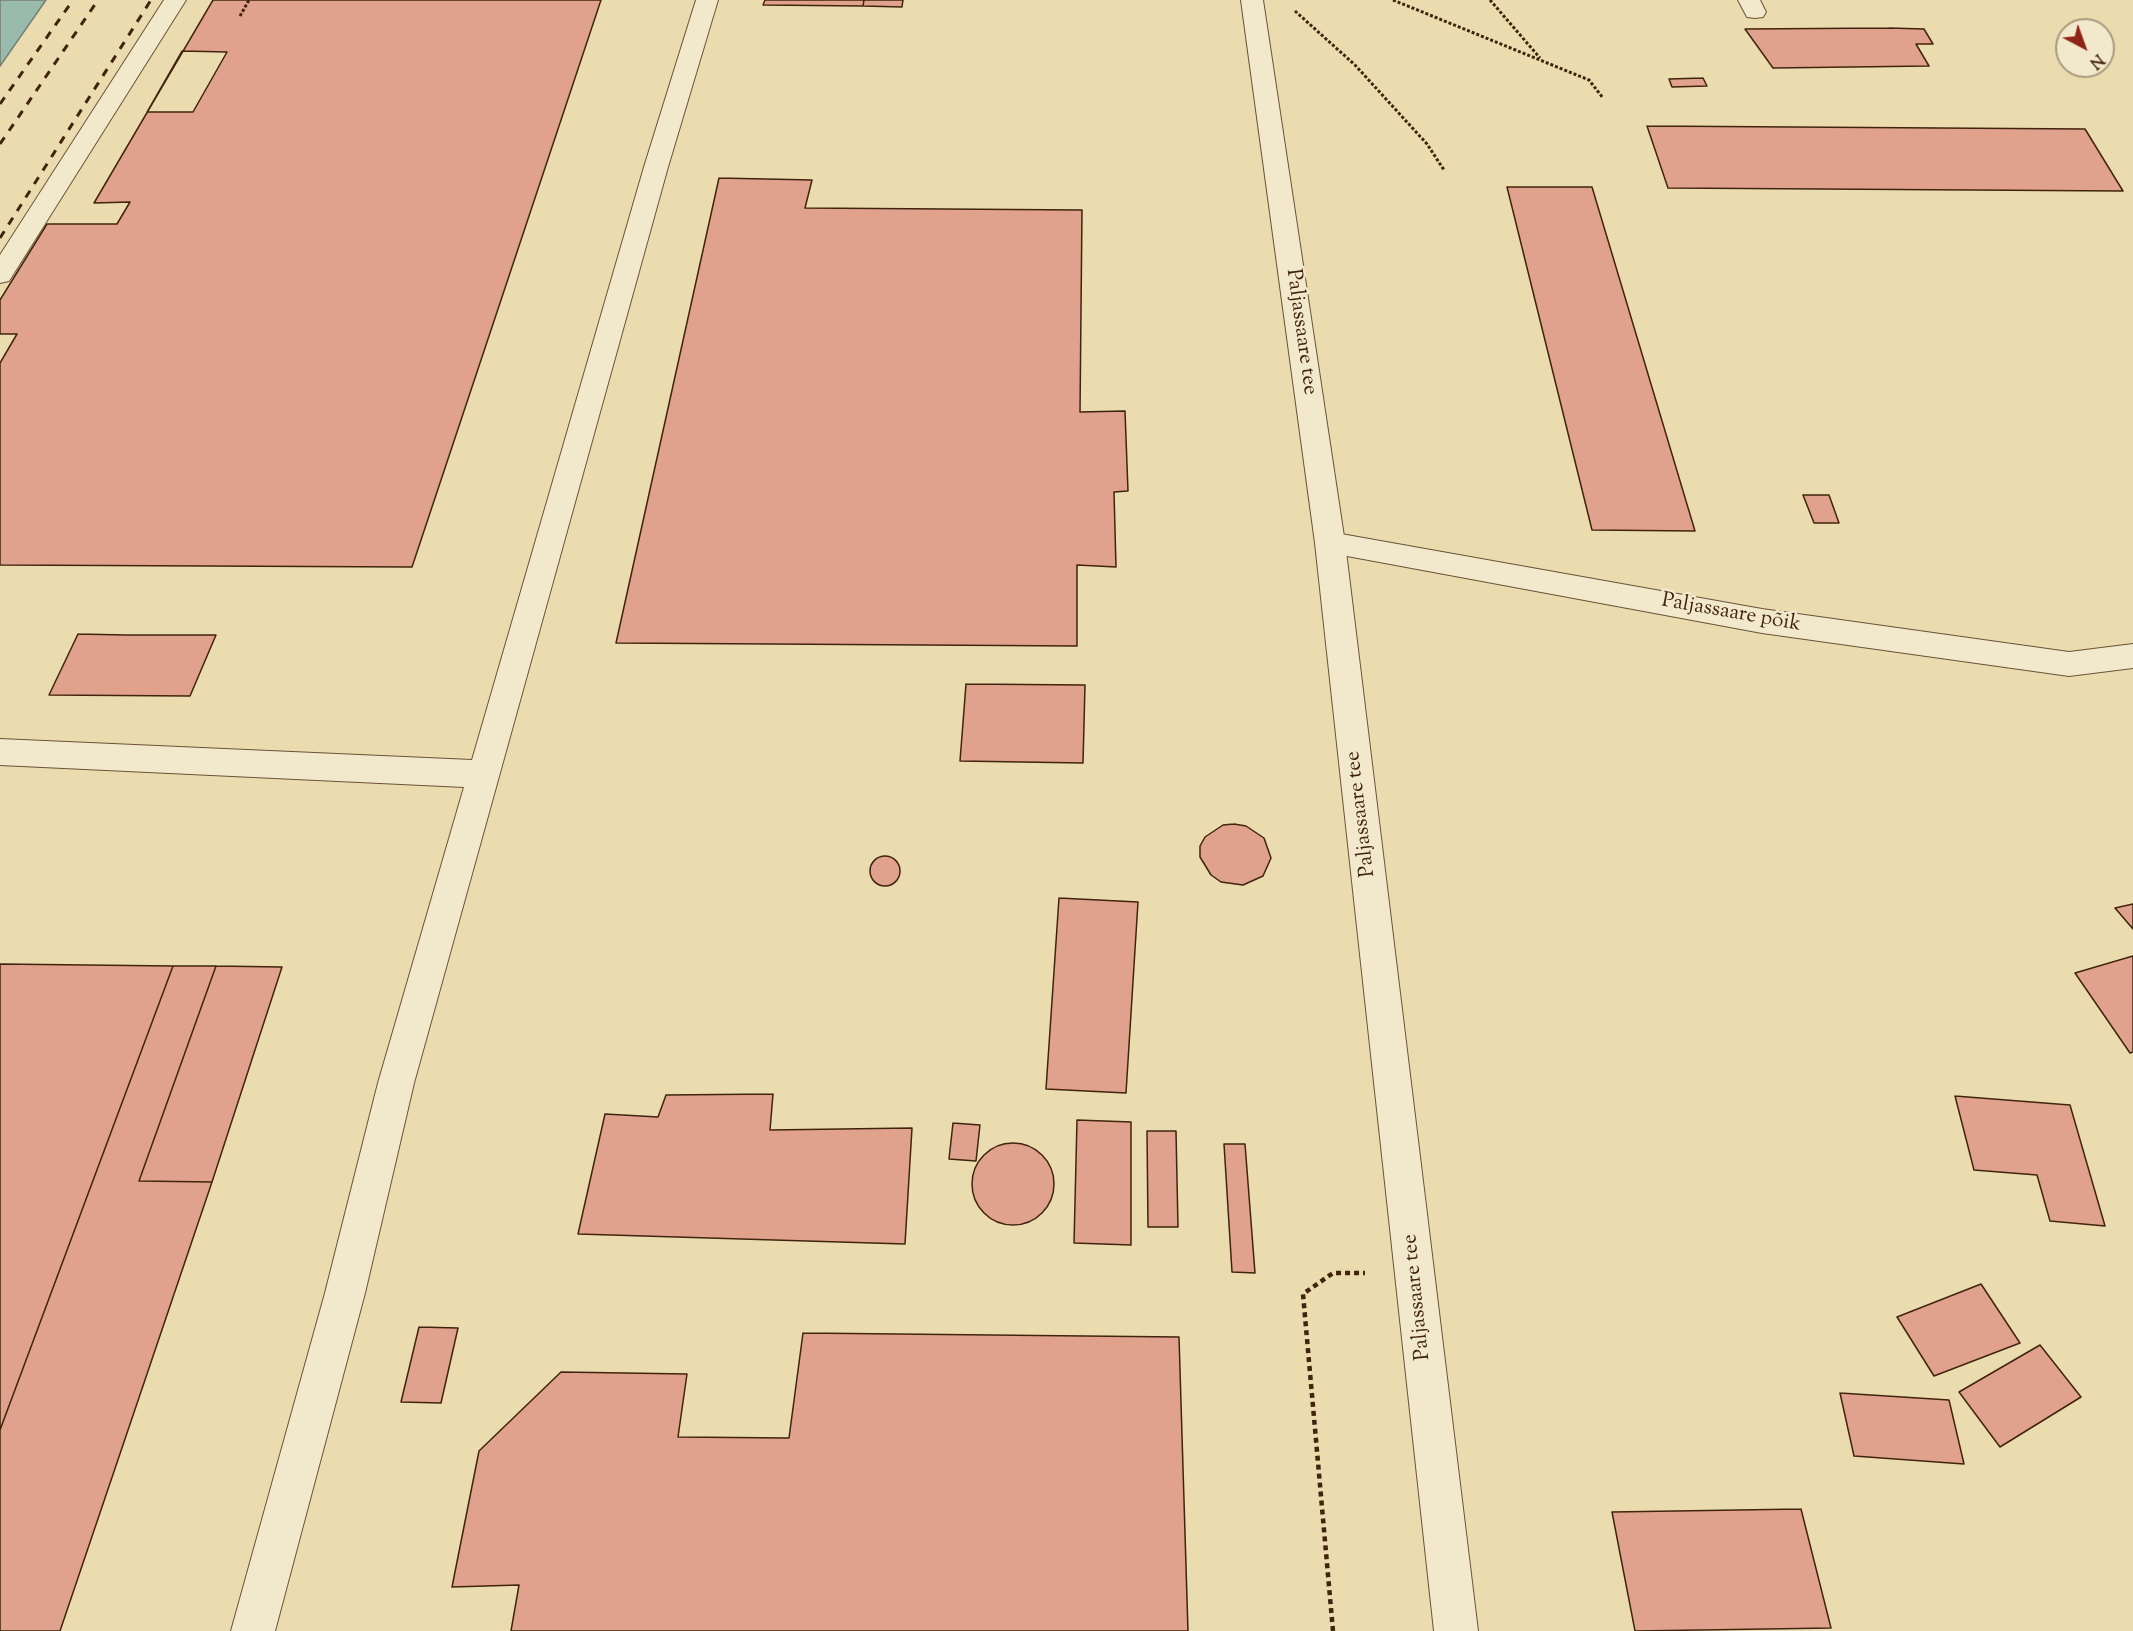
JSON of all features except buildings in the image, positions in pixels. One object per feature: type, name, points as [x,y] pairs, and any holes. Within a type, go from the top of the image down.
[{"type":"street","points":[[0,274],[175,0]]},
{"type":"street","points":[[253,1631],[345,1293],[396,1083],[653,178],[707,0]]},
{"type":"street","name":"Paljassaare tee","points":[[1252,0],[1330,543],[1456,1631]]},
{"type":"street","name":"Paljassaare põik","points":[[1330,543],[1762,621],[2069,664],[2133,656]]},
{"type":"street","points":[[0,752],[484,774]]},
{"type":"path","points":[[240,16],[249,0]]},
{"type":"path","points":[[1393,0],[1589,80],[1603,98]]},
{"type":"path","points":[[1490,0],[1542,61]]},
{"type":"path","points":[[1291,7],[1355,65],[1427,144],[1444,170]]},
{"type":"path","points":[[1333,1631],[1303,1294],[1333,1273],[1416,1272]]},
{"type":"shaded area","points":[[0,0],[46,0],[0,66]]},
{"type":"railway","points":[[0,104],[73,0]]},
{"type":"railway","points":[[0,144],[98,0]]},
{"type":"railway","points":[[0,238],[151,0]]}]
